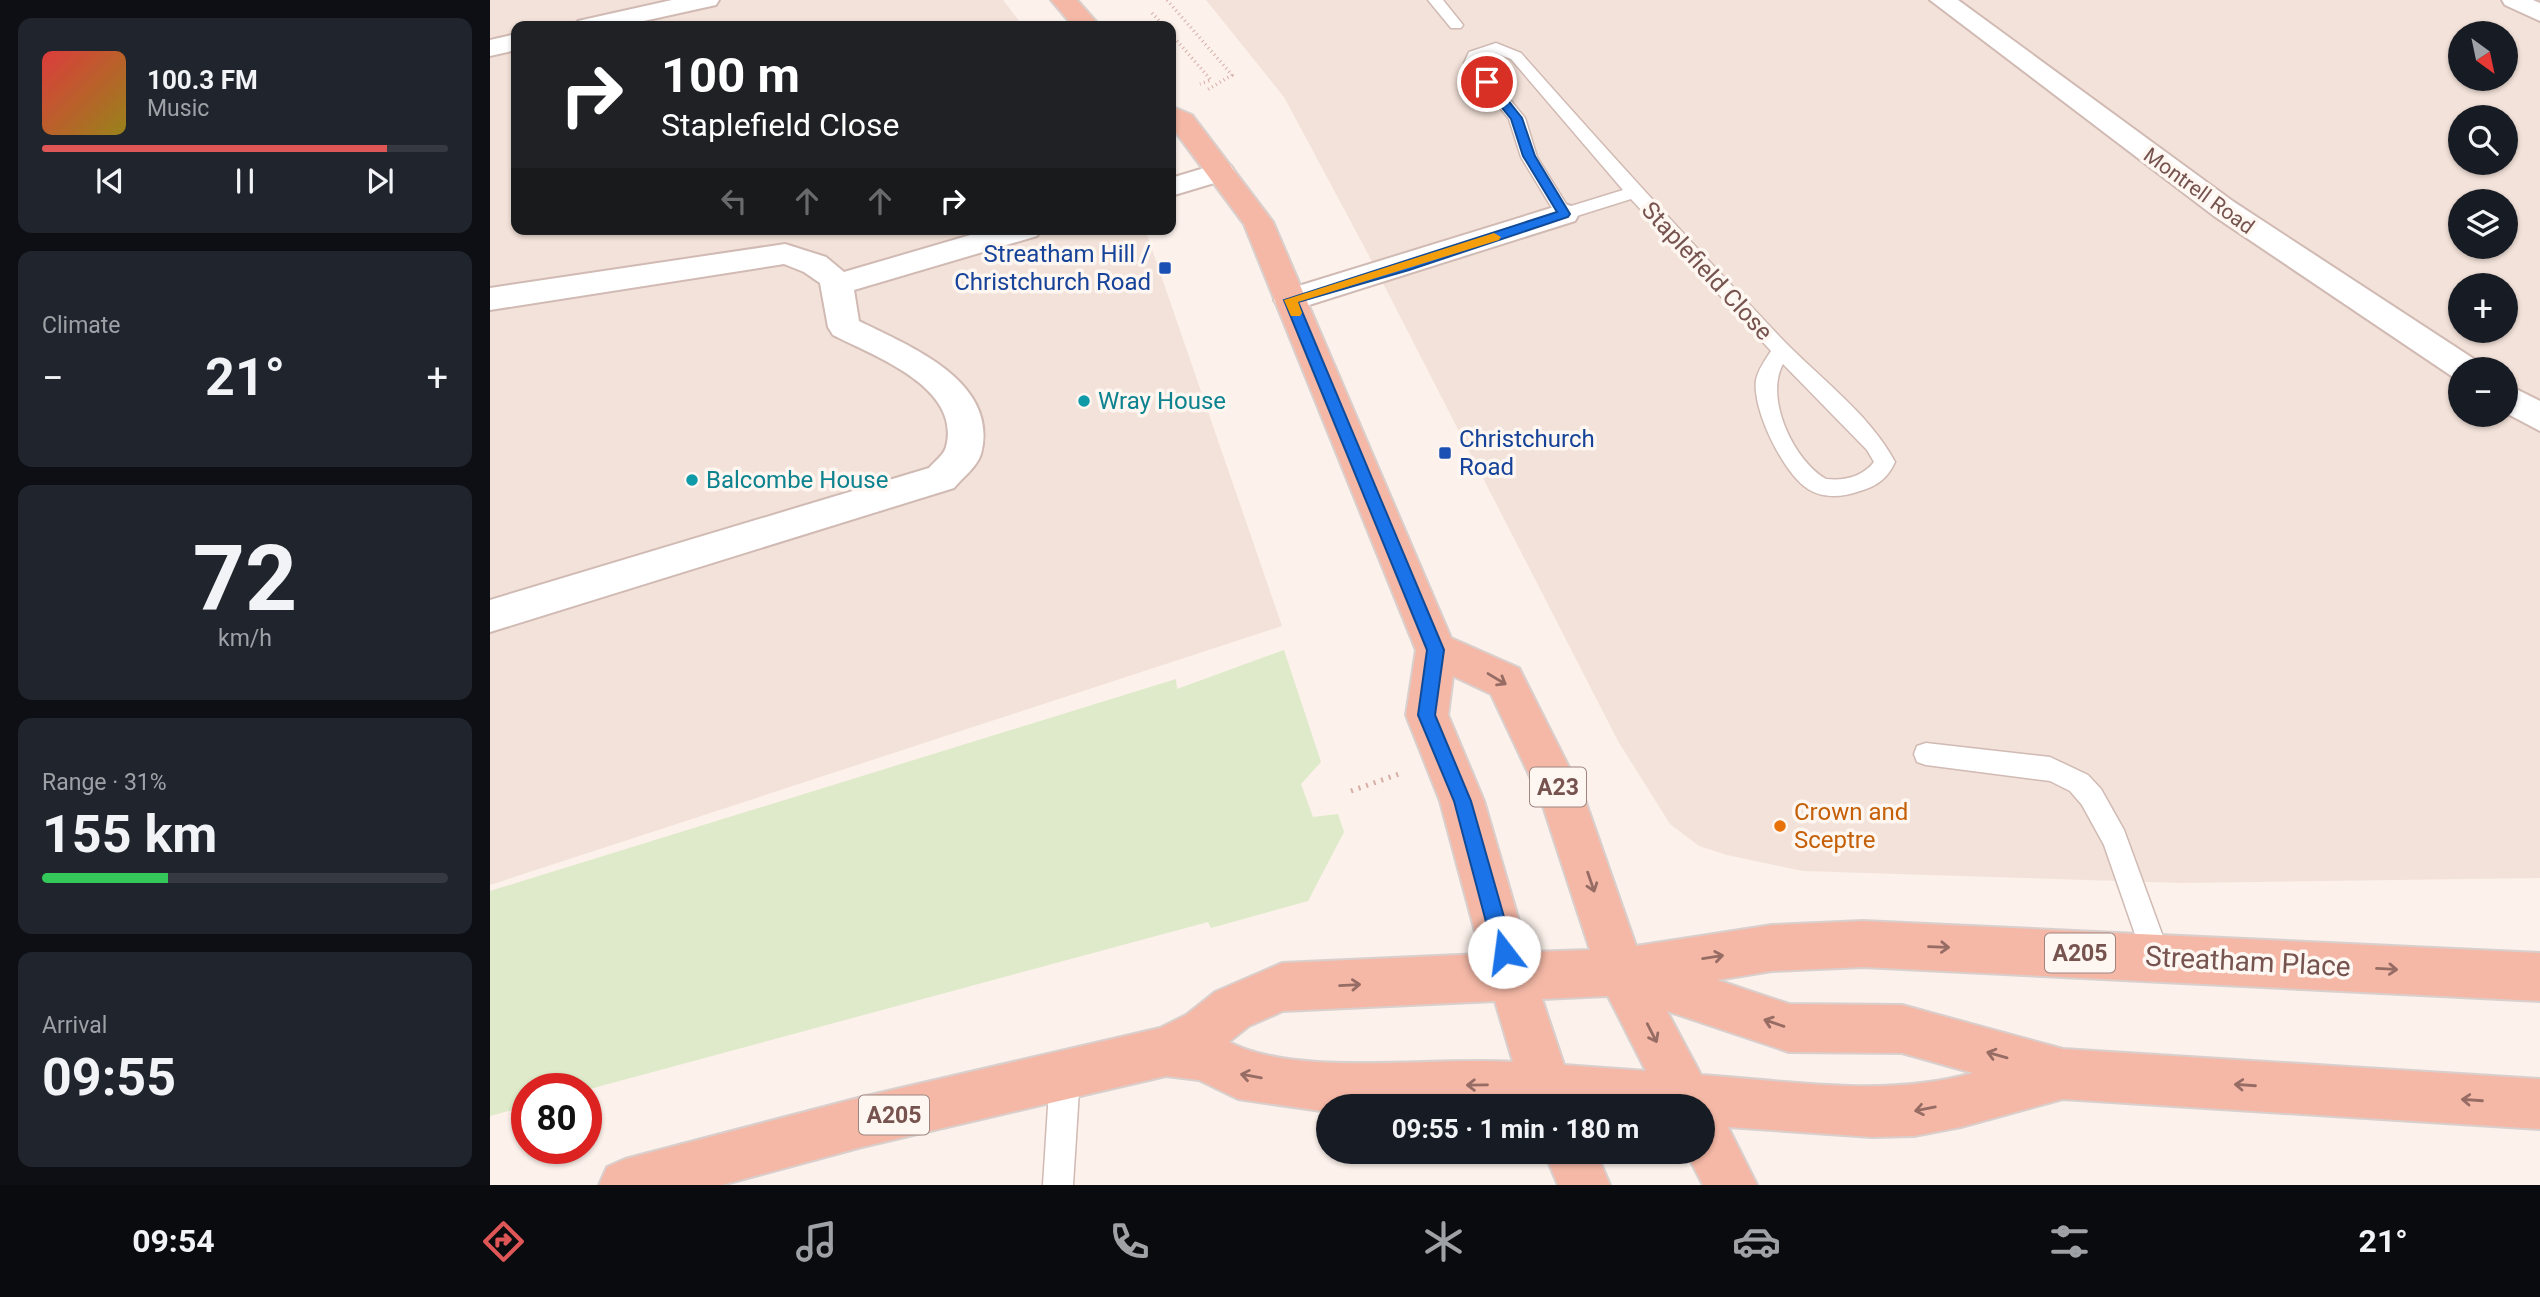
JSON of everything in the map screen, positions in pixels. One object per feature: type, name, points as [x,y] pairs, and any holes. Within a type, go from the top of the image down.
[{"type":"highway","points":[[1063,0],[1082,21]]},
{"type":"highway","points":[[1176,117],[1182,121],[1258,222],[1436,650],[1427,715],[1462,801],[1547,1094]]},
{"type":"highway","name":"A23","points":[[1436,650],[1505,681],[1562,797],[1621,972],[1684,1094]]},
{"type":"highway","name":"Streatham Place","points":[[1621,972],[1772,948],[1863,944],[2155,956],[2540,977]]},
{"type":"highway","points":[[1621,972],[1790,1028],[1902,1030],[2063,1074]]},
{"type":"highway","name":"A205","points":[[625,1185],[862,1122],[1166,1051],[1203,1032],[1232,1009],[1282,987],[1621,972]]},
{"type":"highway","name":"A205","points":[[1166,1051],[1204,1056],[1238,1074],[1315,1087],[1490,1085],[1530,1094]]},
{"type":"highway","name":"A205","points":[[1715,1112],[1914,1111],[1961,1102],[2063,1074],[2540,1104]]},
{"type":"highway","name":"A23","points":[[1715,1154],[1731,1185]]},
{"type":"highway","points":[[1575,1164],[1584,1185]]},
{"type":"street","points":[[610,21],[707,0]]},
{"type":"street","name":"Montrell Road","points":[[1942,0],[2224,209],[2448,358]]},
{"type":"street","points":[[2514,0],[2540,13]]},
{"type":"street","points":[[490,48],[511,43]]},
{"type":"street","points":[[1176,186],[1221,172]]},
{"type":"street","name":"Staplefield Close","points":[[1290,300],[1404,267],[1564,214]]},
{"type":"street","points":[[839,284],[1006,235]]},
{"type":"street","points":[[490,299],[785,254],[820,264],[839,284],[844,327],[922,366],[953,396],[965,422],[962,454],[941,478],[490,617]]},
{"type":"street","points":[[2518,404],[2540,418]]},
{"type":"lane","points":[[1434,0],[1456,25]]},
{"type":"lane","name":"Staplefield Close","points":[[1634,192],[1564,214],[1529,156],[1517,118],[1472,63],[1474,55],[1496,48],[1516,56],[1634,192],[1780,350],[1874,444],[1885,462],[1881,471],[1863,483],[1840,489],[1815,484],[1806,477],[1779,433],[1766,395],[1766,378],[1780,350]]},
{"type":"lane","points":[[1926,754],[2050,769],[2067,775],[2080,784],[2091,796],[2114,840],[2155,956]]},
{"type":"lane","points":[[1058,1185],[1066,1075]]},
{"type":"path","points":[[1167,0],[1231,75],[1203,92]]},
{"type":"path","points":[[1152,13],[1159,21]]},
{"type":"path","points":[[1178,42],[1186,39]]},
{"type":"path","points":[[1176,40],[1211,80],[1196,85]]},
{"type":"path","points":[[1350,791],[1400,774]]},
{"type":"shaded area","points":[[490,0],[1003,0],[1019,21],[511,21],[511,235],[1147,235],[1282,626],[490,885]]},
{"type":"shaded area","points":[[1206,0],[2540,0],[2540,878],[2181,883],[1803,871],[1727,855],[1699,846],[1670,824],[1618,741],[1367,252],[1284,97]]},
{"type":"green space","points":[[1284,650],[1321,762],[1301,784],[1313,817],[1338,814],[1344,832],[1308,901],[1211,928],[1208,922],[602,1086],[602,1073],[511,1073],[511,1110],[490,1116],[490,891],[1176,679],[1177,689]]},
{"type":"slow traffic","points":[[1296,313],[1290,300],[1404,267],[1494,237]]},
{"type":"place","name":"Streatham Hill / Christchurch Road","points":[[1165,268]]},
{"type":"place","name":"Wray House","points":[[1084,401]]},
{"type":"place","name":"Christchurch Road","points":[[1445,453]]},
{"type":"place","name":"Balcombe House","points":[[692,480]]},
{"type":"place","name":"Crown and Sceptre","points":[[1780,826]]},
{"type":"route","points":[[1487,82],[1517,118],[1529,156],[1541,180],[1564,214],[1404,267],[1290,300],[1436,650],[1427,715],[1462,801],[1504,952]]}]
